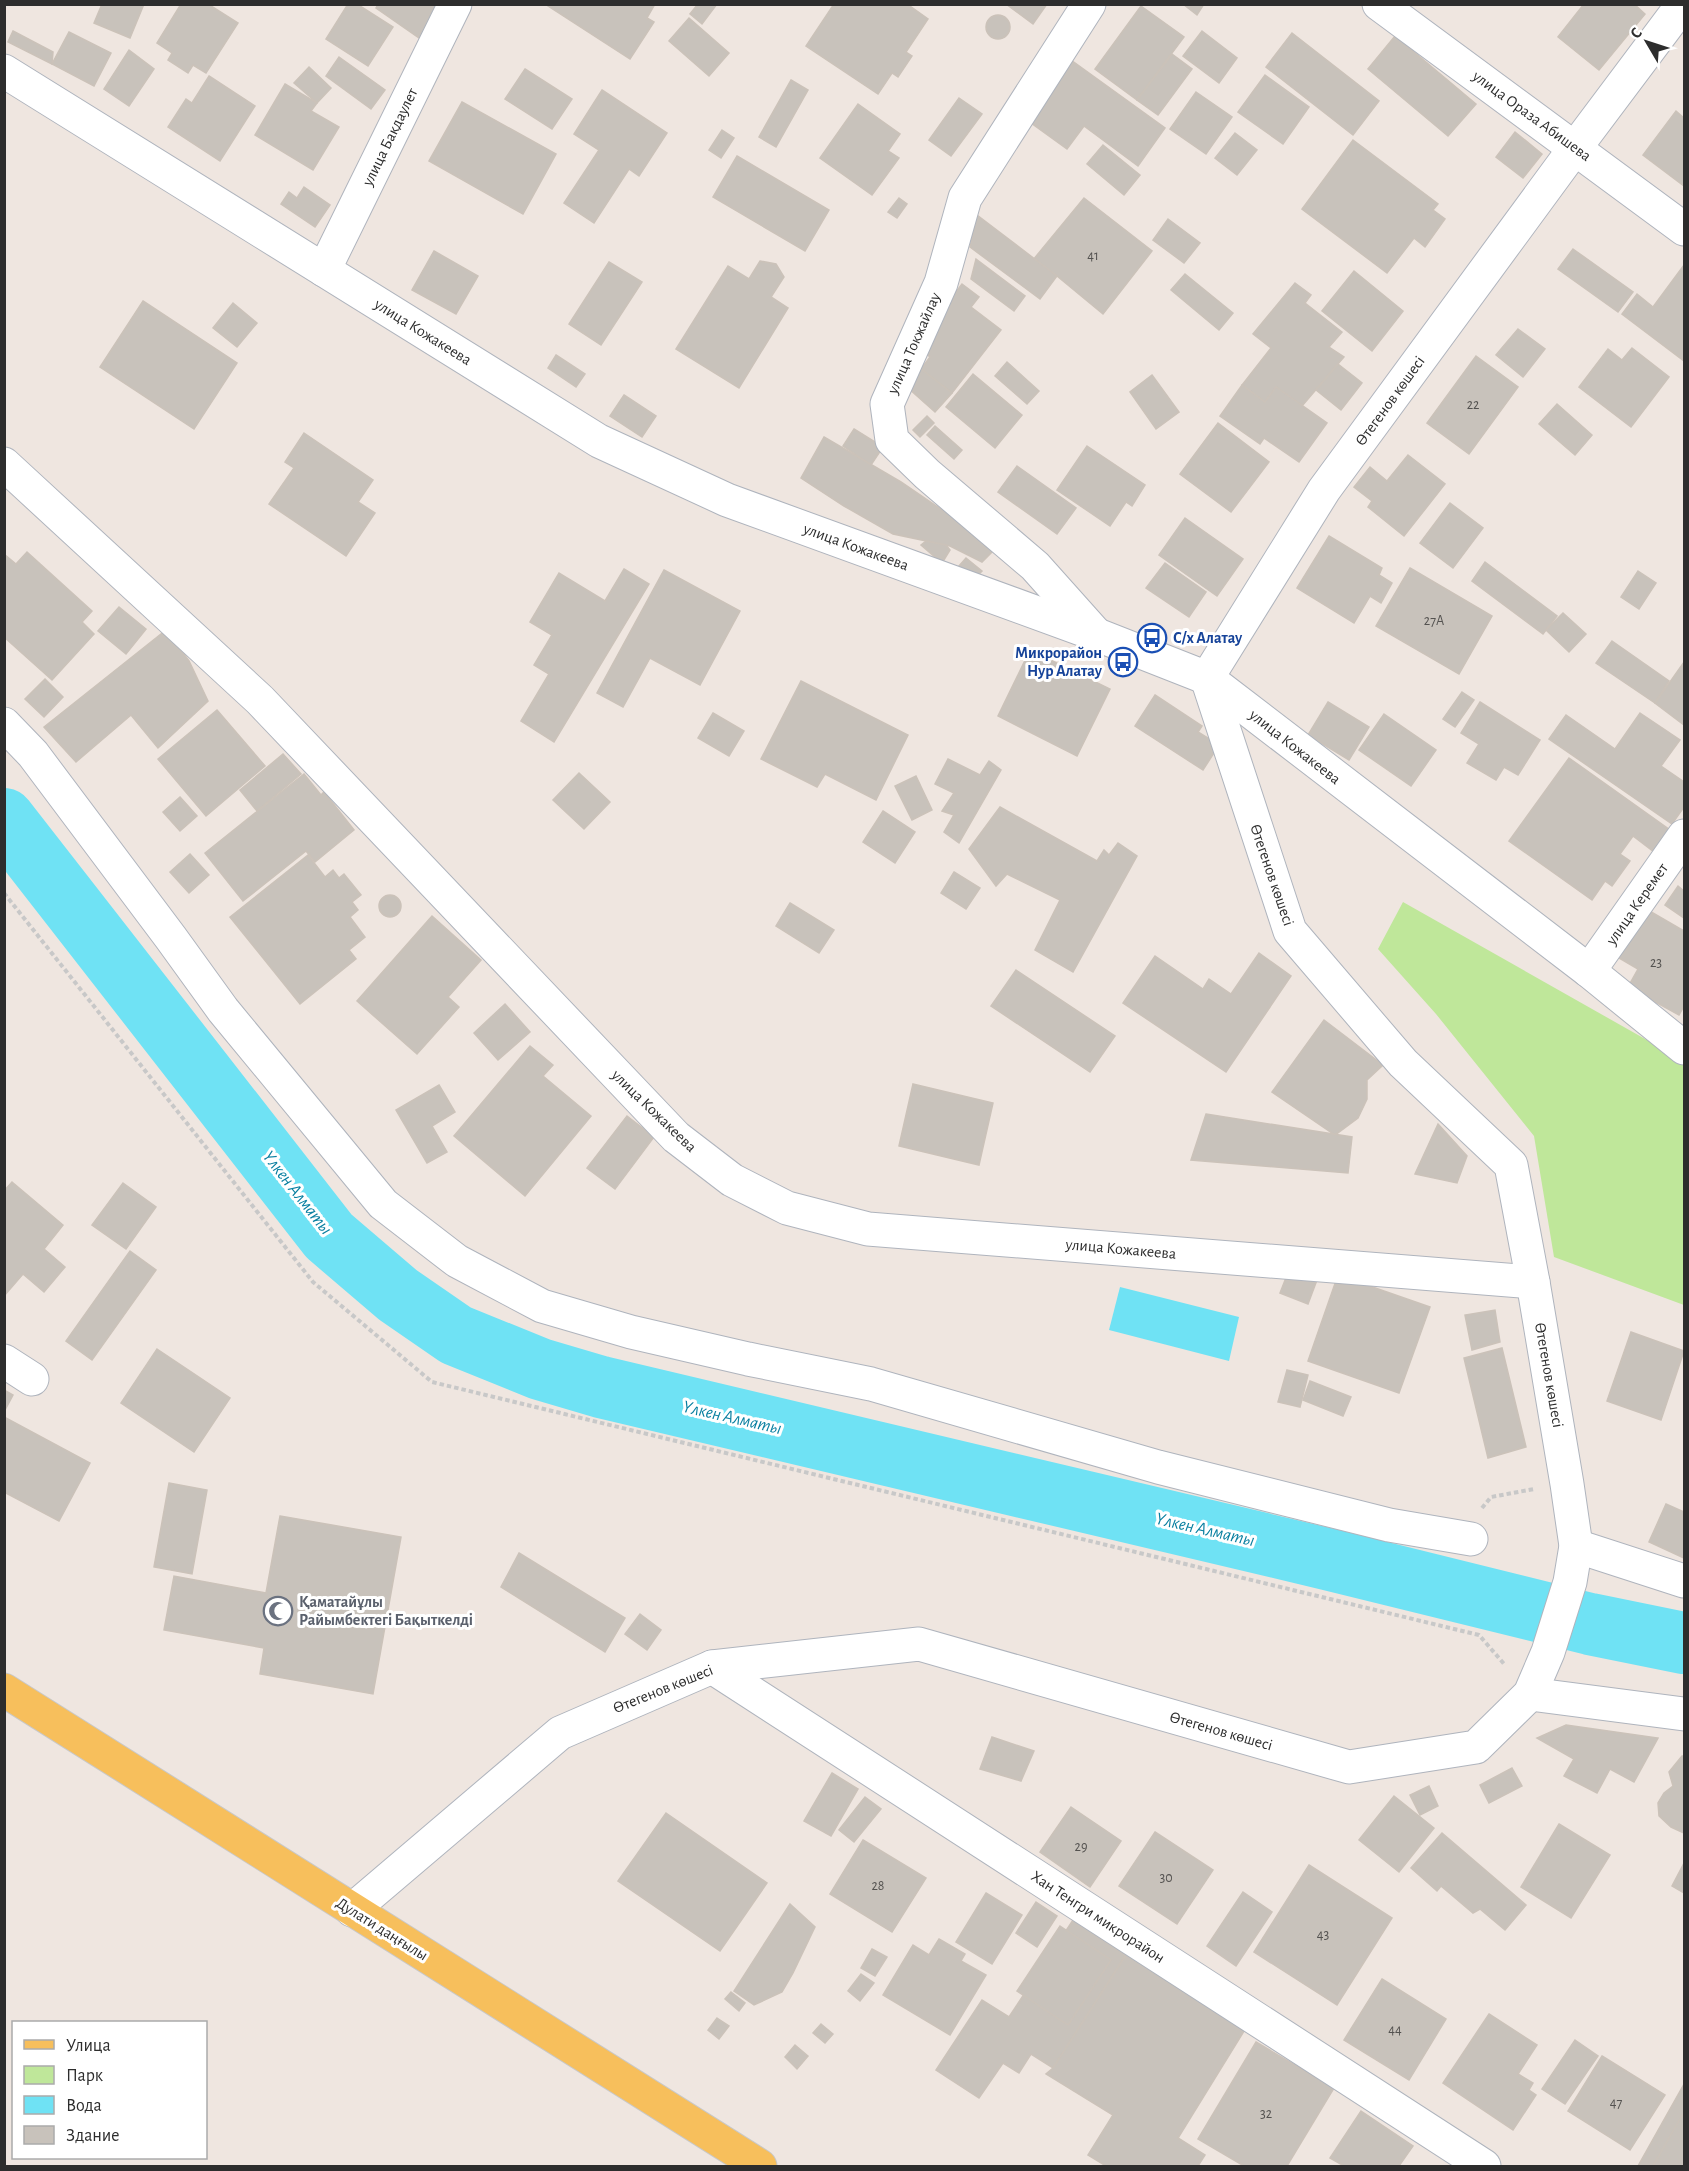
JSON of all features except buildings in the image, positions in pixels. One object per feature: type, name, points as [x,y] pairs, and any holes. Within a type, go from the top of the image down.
[{"type":"main road","name":"Дулати даңғылы","points":[[4,1690],[760,2166]]},
{"type":"street","name":"улица Бакдаулет","points":[[324,270],[455,4]]},
{"type":"street","name":"улица Токжайлау","points":[[1089,4],[965,198],[941,283],[887,404],[892,440],[927,474],[1035,566],[1095,634]]},
{"type":"street","name":"улица Ораза Абишева","points":[[1379,4],[1684,229]]},
{"type":"street","name":"Өтегенов көшесі","points":[[352,1910],[560,1732],[712,1667],[919,1644],[1349,1767],[1476,1747],[1530,1694],[1548,1652],[1570,1582],[1576,1546],[1568,1484],[1511,1165],[1403,1063],[1290,932],[1207,678],[1324,490],[1683,4]]},
{"type":"street","name":"улица Кожакеева","points":[[4,71],[599,441],[727,500],[1095,634],[1207,678],[1589,971],[1684,1048]]},
{"type":"street","name":"улица Кожакеева","points":[[4,464],[260,700],[676,1137],[732,1180],[787,1208],[868,1228],[1533,1282]]},
{"type":"street","points":[[4,724],[33,754],[223,1010],[383,1204],[457,1261],[542,1306],[631,1332],[871,1384],[1158,1467],[1389,1525],[1471,1539]]},
{"type":"street","name":"улица Керемет","points":[[1589,971],[1684,837]]},
{"type":"street","points":[[4,1361],[32,1379]]},
{"type":"street","points":[[1576,1546],[1684,1581]]},
{"type":"street","name":"Хан Тенгри микрорайон","points":[[712,1667],[1484,2166]]},
{"type":"street","points":[[1530,1694],[1684,1714]]},
{"type":"path","points":[[1471,1539],[1477,1514],[1491,1497],[1568,1484]]},
{"type":"green space","points":[[1403,902],[1684,1061],[1684,1305],[1554,1257],[1534,1136],[1436,1014],[1378,949]]},
{"type":"water","points":[[1120,1287],[1239,1317],[1229,1361],[1109,1330]]},
{"type":"waterway","name":"Үлкен Алматы","points":[[4,819],[329,1236],[398,1295],[456,1335],[540,1369],[601,1387],[1327,1559],[1590,1624],[1684,1643]]},
{"type":"place","name":"С/х Алатау","points":[[1152,638]]},
{"type":"place","name":"Микрорайон Нур Алатау","points":[[1123,662]]},
{"type":"place","name":"Қаматайұлы Райымбектегі Бақыткелді","points":[[278,1611]]}]
